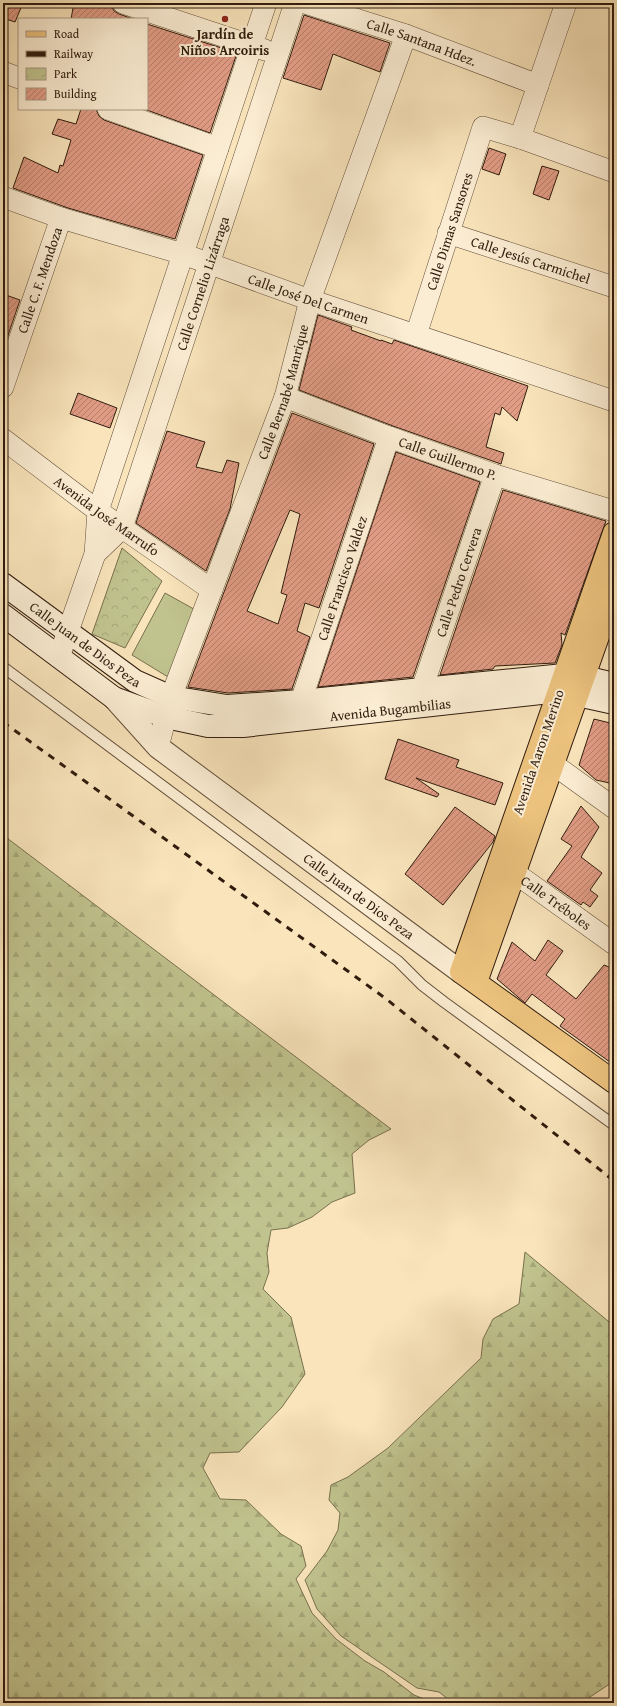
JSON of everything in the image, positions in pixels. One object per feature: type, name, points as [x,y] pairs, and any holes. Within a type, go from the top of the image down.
[{"type":"main road","name":"Avenida Aaron Merino","points":[[507,867],[553,764],[571,684],[614,533]]},
{"type":"main road","name":"Calle Juan de Dios Peza","points":[[3,584],[169,707]]},
{"type":"main road","name":"Avenida Aaron Merino","points":[[469,977],[571,684],[614,591]]},
{"type":"main road","name":"Calle Juan de Dios Peza","points":[[3,615],[114,698],[158,747],[469,977],[614,1082]]},
{"type":"main road","name":"Avenida Bugambilias","points":[[169,707],[227,706],[299,711],[571,684],[614,703]]},
{"type":"main road","name":"Avenida Bugambilias","points":[[299,711],[422,689],[614,684]]},
{"type":"main road","name":"Calle Juan de Dios Peza","points":[[114,698],[169,707]]},
{"type":"street","points":[[123,3],[278,55]]},
{"type":"street","name":"Calle Cornelio Lizárraga","points":[[59,657],[95,554],[98,511],[266,3]]},
{"type":"street","name":"Calle Cornelio Lizárraga","points":[[95,554],[122,528],[295,3]]},
{"type":"street","name":"Calle Santana Hdez.","points":[[305,3],[406,35],[538,85]]},
{"type":"street","points":[[566,3],[520,138],[614,172]]},
{"type":"street","name":"Calle Bernabé Manrique","points":[[158,747],[169,707],[285,397],[310,300],[406,35]]},
{"type":"street","points":[[3,72],[18,78]]},
{"type":"street","points":[[111,110],[218,148]]},
{"type":"street","name":"Calle Dimas Sansores","points":[[416,335],[483,127],[520,138]]},
{"type":"street","name":"Calle José Del Carmen","points":[[3,197],[61,218],[183,254],[310,300],[614,401]]},
{"type":"street","name":"Calle C. F. Mendoza","points":[[3,387],[61,218]]},
{"type":"street","name":"Calle Jesús Carmichel","points":[[448,233],[614,287]]},
{"type":"street","name":"Calle Guillermo P.","points":[[285,397],[389,438],[496,475],[614,511]]},
{"type":"street","name":"Calle Francisco Valdez","points":[[299,711],[389,438]]},
{"type":"street","name":"Avenida José Marrufo","points":[[3,439],[98,511],[212,590]]},
{"type":"street","name":"Calle Pedro Cervera","points":[[422,689],[496,475]]},
{"type":"street","points":[[553,764],[614,808]]},
{"type":"street","name":"Calle Tréboles","points":[[507,867],[614,944]]},
{"type":"lane","points":[[3,667],[398,961],[422,985],[444,1002],[614,1125]]},
{"type":"green space","points":[[122,548],[162,581],[125,648],[92,634]]},
{"type":"green space","points":[[165,593],[201,613],[168,677],[132,655]]},
{"type":"green space","points":[[3,835],[391,1129],[369,1140],[352,1154],[355,1193],[332,1202],[312,1217],[288,1228],[271,1230],[267,1253],[269,1272],[263,1289],[291,1317],[305,1374],[282,1407],[239,1452],[210,1453],[203,1468],[220,1499],[246,1500],[281,1534],[301,1546],[306,1566],[296,1579],[312,1613],[336,1639],[414,1695],[434,1703],[3,1703]]},
{"type":"green space","points":[[525,1252],[614,1326],[614,1681],[581,1703],[453,1703],[439,1692],[417,1688],[341,1636],[317,1609],[305,1580],[327,1551],[338,1530],[340,1513],[329,1500],[331,1485],[348,1477],[388,1448],[481,1358],[483,1339],[493,1319],[519,1304]]},
{"type":"building","points":[[3,3],[23,3],[15,22],[3,18]]},
{"type":"building","points":[[74,3],[100,3],[112,7],[114,11],[130,18],[71,18]]},
{"type":"building","points":[[304,15],[390,43],[380,72],[333,54],[321,90],[283,78]]},
{"type":"building","points":[[148,24],[237,53],[210,133],[147,110],[148,110]]},
{"type":"building","points":[[81,110],[96,110],[99,116],[104,120],[203,155],[175,239],[68,208],[13,188],[24,157],[58,173],[60,165],[63,166],[71,140],[52,134],[58,119],[76,124]]},
{"type":"building","points":[[489,148],[506,154],[499,175],[482,169]]},
{"type":"building","points":[[542,166],[559,171],[549,200],[533,194]]},
{"type":"building","points":[[3,294],[20,300],[3,350]]},
{"type":"building","points":[[318,315],[352,327],[351,330],[381,341],[392,344],[394,340],[528,386],[517,421],[502,407],[500,415],[495,413],[486,447],[504,453],[501,464],[393,426],[299,390]]},
{"type":"building","points":[[78,393],[117,408],[110,428],[70,414]]},
{"type":"building","points":[[292,413],[374,444],[319,608],[305,603],[297,631],[310,637],[292,689],[228,693],[188,687]],"holes":[[[290,510],[300,514],[281,593],[287,595],[278,624],[247,611]]]},
{"type":"building","points":[[167,431],[205,442],[196,467],[222,473],[227,460],[239,463],[230,509],[206,571],[136,523]]},
{"type":"building","points":[[396,452],[480,482],[413,677],[318,687]]},
{"type":"building","points":[[503,490],[606,521],[565,635],[561,633],[562,645],[555,663],[495,666],[493,669],[440,675]]},
{"type":"building","points":[[594,719],[614,724],[614,784],[596,780],[579,765]]},
{"type":"building","points":[[398,739],[459,760],[456,767],[503,783],[495,805],[416,778],[439,794],[437,797],[385,779]]},
{"type":"building","points":[[581,806],[599,827],[581,857],[602,873],[590,890],[598,896],[590,907],[583,902],[581,905],[547,881],[572,846],[561,839]]},
{"type":"building","points":[[455,807],[495,836],[493,842],[443,905],[405,874]]},
{"type":"building","points":[[548,940],[563,951],[546,975],[576,999],[604,965],[614,969],[614,1065],[560,1026],[565,1019],[532,994],[525,1003],[497,979],[512,942],[535,961]]},
{"type":"railway","points":[[3,722],[385,998],[614,1181]]},
{"type":"place","name":"Jardín de Niños Arcoiris","points":[[225,19]]}]
